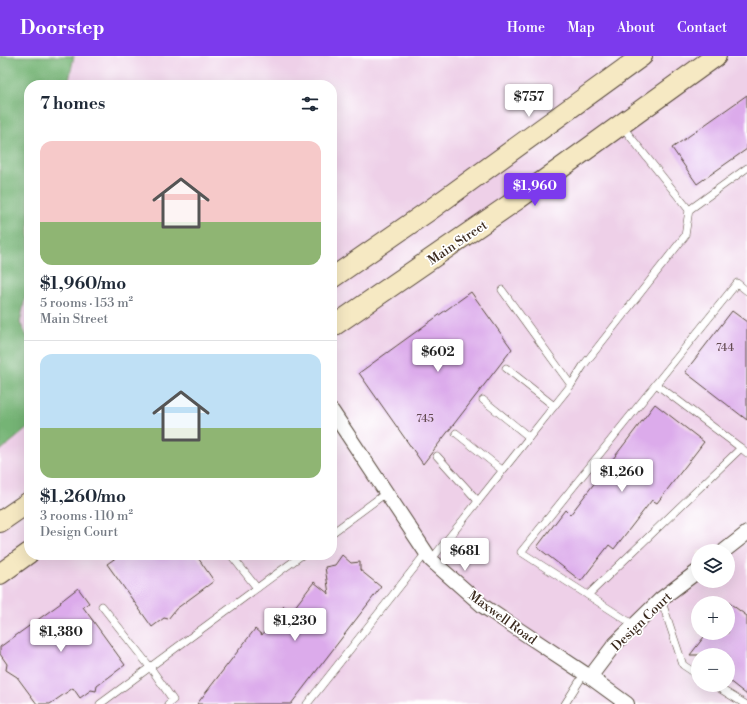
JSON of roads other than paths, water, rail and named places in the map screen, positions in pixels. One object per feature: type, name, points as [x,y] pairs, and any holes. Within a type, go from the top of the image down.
[{"type":"main road","points":[[337,275],[430,210],[642,56]]},
{"type":"main road","name":"Main Street","points":[[337,324],[518,199],[716,56]]},
{"type":"main road","points":[[0,522],[24,505]]},
{"type":"main road","points":[[0,574],[24,557]]},
{"type":"street","name":"Maxwell Road","points":[[337,419],[428,556],[483,606],[627,704]]},
{"type":"street","points":[[733,544],[747,533]]},
{"type":"street","name":"Design Court","points":[[587,676],[615,644],[661,599],[691,576]]},
{"type":"lane","points":[[621,125],[689,210]]},
{"type":"lane","points":[[307,704],[428,556],[478,501],[571,385],[583,366],[685,236],[689,210],[747,168]]},
{"type":"lane","points":[[634,625],[521,552],[737,283],[747,291]]},
{"type":"lane","points":[[502,290],[571,385]]},
{"type":"lane","points":[[506,368],[554,406]]},
{"type":"lane","points":[[588,595],[744,451],[656,384]]},
{"type":"lane","points":[[483,400],[529,437]]},
{"type":"lane","points":[[456,433],[502,470]]},
{"type":"lane","points":[[437,456],[478,501]]},
{"type":"lane","points":[[337,529],[386,493]]},
{"type":"lane","points":[[235,560],[257,588]]},
{"type":"lane","points":[[100,704],[295,560]]},
{"type":"lane","points":[[661,599],[683,665],[691,670]]},
{"type":"lane","points":[[102,606],[150,667],[173,700],[168,704]]},
{"type":"lane","points":[[565,704],[587,676]]},
{"type":"lane","points":[[725,692],[745,704]]}]
